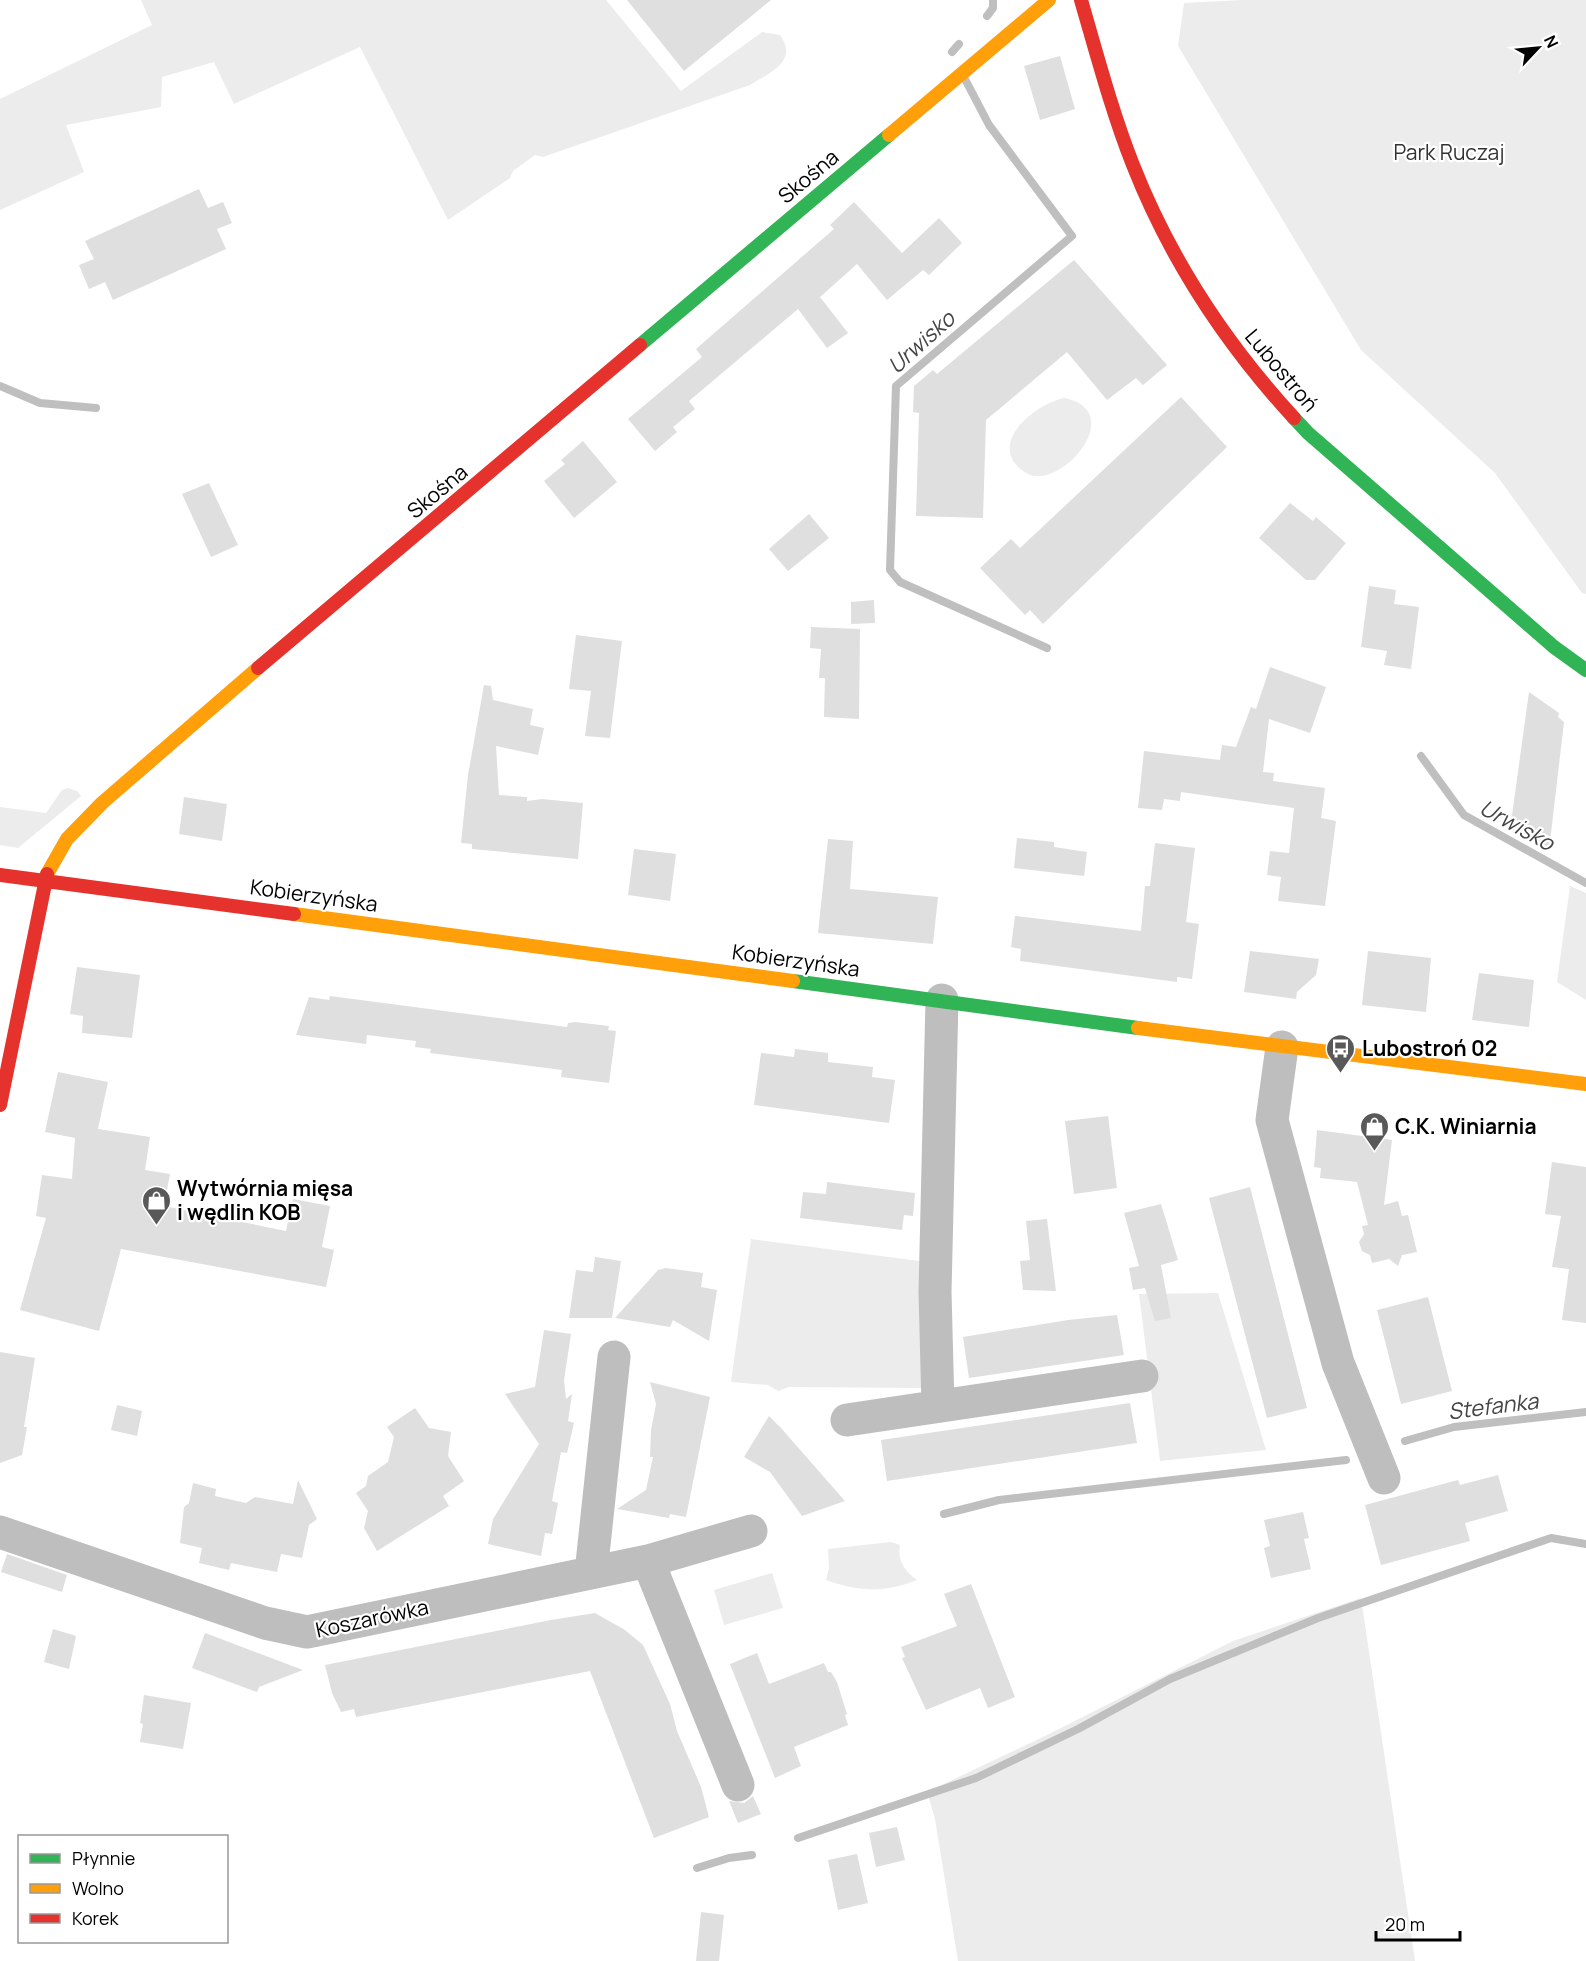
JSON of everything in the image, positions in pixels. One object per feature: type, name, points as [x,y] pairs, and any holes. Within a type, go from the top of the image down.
[{"type":"street","name":"Skośna","points":[[0,1105],[44,880],[67,839],[110,795],[1049,0]]},
{"type":"street","name":"Lubostroń","points":[[1081,0],[1122,136],[1142,186],[1183,269],[1231,343],[1282,406],[1308,433],[1554,647],[1586,670]]},
{"type":"street","name":"Kobierzyńska","points":[[0,875],[1282,1047],[1586,1084]]},
{"type":"street","points":[[938,1406],[935,1292],[942,1000]]},
{"type":"street","points":[[1282,1047],[1272,1120],[1338,1363],[1384,1478]]},
{"type":"street","points":[[591,1573],[614,1357]]},
{"type":"street","points":[[848,1420],[1142,1376]]},
{"type":"street","name":"Koszarówka","points":[[0,1532],[265,1623],[307,1632],[648,1561],[751,1531]]},
{"type":"street","points":[[648,1561],[738,1785]]},
{"type":"green space","points":[[141,0],[606,0],[681,91],[762,32],[780,35],[786,52],[780,65],[750,85],[543,157],[535,155],[513,171],[510,178],[448,220],[360,47],[234,104],[214,62],[162,77],[161,107],[66,125],[84,172],[0,210],[0,99],[152,25]]},
{"type":"green space","name":"Park Ruczaj","points":[[1242,0],[1586,0],[1586,594],[1582,593],[1495,473],[1361,350],[1178,46],[1184,3]]},
{"type":"green space","points":[[1065,398],[1083,406],[1091,419],[1090,434],[1082,449],[1070,462],[1055,472],[1040,476],[1026,473],[1014,462],[1010,451],[1012,439],[1018,427],[1040,408]]},
{"type":"green space","points":[[68,788],[77,791],[81,796],[18,848],[0,845],[0,807],[46,813],[62,790]]},
{"type":"green space","points":[[1570,886],[1586,893],[1586,1000],[1557,982]]},
{"type":"green space","points":[[751,1239],[927,1262],[923,1388],[789,1387],[778,1391],[768,1385],[731,1382]]},
{"type":"green space","points":[[1218,1293],[1266,1450],[1160,1461],[1139,1294]]},
{"type":"green space","points":[[891,1542],[900,1545],[903,1565],[917,1580],[883,1589],[861,1589],[826,1580],[829,1568],[828,1549]]},
{"type":"green space","points":[[772,1573],[783,1608],[724,1625],[714,1590]]},
{"type":"green space","points":[[1361,1598],[1415,1961],[958,1961],[935,1819],[927,1792],[1049,1734],[1233,1641]]},
{"type":"building","points":[[627,0],[771,0],[684,71]]},
{"type":"building","points":[[1060,56],[1075,109],[1040,120],[1024,66]]},
{"type":"building","points":[[199,189],[208,208],[223,202],[232,223],[217,229],[226,249],[113,300],[105,282],[89,289],[79,265],[94,259],[85,241]]},
{"type":"building","points":[[854,202],[902,253],[939,218],[962,243],[929,275],[923,270],[887,300],[857,264],[820,297],[848,333],[827,348],[798,309],[689,401],[695,409],[673,427],[677,432],[655,451],[628,419],[702,357],[696,349],[834,229],[830,225]]},
{"type":"building","points":[[1074,260],[1167,365],[1143,385],[1136,378],[1107,400],[1067,352],[986,420],[983,518],[916,516],[919,413],[913,412],[914,386],[933,370],[937,374]]},
{"type":"building","points":[[1181,397],[1227,447],[1043,624],[1030,610],[1025,615],[980,568],[1011,539],[1020,548]]},
{"type":"building","points":[[583,441],[617,482],[574,518],[544,481],[565,464],[561,460]]},
{"type":"building","points":[[209,483],[238,545],[211,557],[182,494]]},
{"type":"building","points":[[1290,503],[1313,521],[1316,517],[1346,543],[1315,580],[1306,580],[1259,538]]},
{"type":"building","points":[[809,514],[829,538],[788,571],[769,549]]},
{"type":"building","points":[[1369,586],[1396,590],[1394,604],[1419,607],[1411,669],[1384,665],[1387,651],[1361,647]]},
{"type":"building","points":[[874,600],[875,623],[851,624],[851,602]]},
{"type":"building","points":[[811,627],[860,629],[859,719],[824,717],[825,678],[819,678],[821,649],[810,648]]},
{"type":"building","points":[[576,635],[622,641],[610,738],[585,736],[591,691],[569,689]]},
{"type":"building","points":[[1270,667],[1326,687],[1310,733],[1269,719],[1263,772],[1274,773],[1273,781],[1325,788],[1321,818],[1336,821],[1325,906],[1278,901],[1281,877],[1267,875],[1270,851],[1289,853],[1294,808],[1181,792],[1180,801],[1164,799],[1162,810],[1138,808],[1144,751],[1220,760],[1222,745],[1236,747],[1251,707],[1256,709]]},
{"type":"building","points":[[484,685],[491,686],[493,700],[533,709],[530,725],[544,728],[538,755],[496,746],[499,795],[527,797],[527,801],[542,799],[583,803],[578,859],[472,849],[472,844],[461,843],[468,775]]},
{"type":"building","points":[[1529,692],[1559,713],[1558,717],[1564,722],[1549,850],[1510,830]]},
{"type":"building","points":[[184,797],[227,804],[222,841],[179,834]]},
{"type":"building","points":[[1017,838],[1054,842],[1054,847],[1087,852],[1084,876],[1014,868]]},
{"type":"building","points":[[828,839],[853,841],[850,889],[938,897],[933,944],[818,933]]},
{"type":"building","points":[[1155,843],[1195,848],[1186,922],[1199,924],[1192,979],[1177,977],[1177,982],[1020,961],[1021,949],[1011,947],[1015,916],[1141,931],[1145,886],[1150,886]]},
{"type":"building","points":[[634,849],[676,854],[670,901],[628,895]]},
{"type":"building","points":[[1250,951],[1319,959],[1316,975],[1297,992],[1296,999],[1244,992]]},
{"type":"building","points":[[1368,951],[1431,958],[1426,1012],[1362,1005]]},
{"type":"building","points":[[77,967],[140,975],[132,1038],[82,1033],[83,1016],[70,1014]]},
{"type":"building","points":[[1479,973],[1534,980],[1529,1027],[1472,1020]]},
{"type":"building","points":[[330,996],[567,1027],[568,1023],[575,1022],[609,1026],[608,1030],[616,1031],[609,1083],[561,1077],[562,1070],[430,1053],[431,1049],[415,1047],[416,1041],[367,1035],[366,1044],[296,1035],[309,997],[329,1000]]},
{"type":"building","points":[[795,1049],[828,1053],[828,1062],[873,1067],[872,1077],[895,1080],[889,1123],[754,1105],[761,1053],[794,1057]]},
{"type":"building","points":[[58,1072],[108,1082],[98,1129],[150,1137],[145,1170],[170,1174],[164,1206],[286,1231],[293,1199],[330,1206],[322,1247],[334,1250],[326,1287],[121,1249],[99,1331],[20,1310],[46,1218],[36,1216],[42,1175],[72,1179],[75,1138],[45,1132]]},
{"type":"building","points":[[1108,1116],[1117,1188],[1074,1194],[1065,1121]]},
{"type":"building","points":[[1317,1130],[1392,1140],[1384,1205],[1398,1201],[1402,1216],[1408,1215],[1417,1252],[1402,1255],[1398,1266],[1389,1259],[1372,1263],[1370,1255],[1362,1251],[1359,1242],[1364,1234],[1362,1226],[1368,1225],[1357,1182],[1320,1178],[1321,1168],[1314,1167]]},
{"type":"building","points":[[1552,1162],[1586,1167],[1586,1323],[1562,1320],[1569,1269],[1552,1267],[1561,1216],[1545,1214]]},
{"type":"building","points":[[827,1182],[915,1193],[913,1216],[904,1215],[902,1230],[800,1218],[803,1192],[826,1194]]},
{"type":"building","points":[[1250,1187],[1307,1408],[1267,1418],[1209,1198]]},
{"type":"building","points":[[1161,1204],[1178,1260],[1161,1265],[1171,1318],[1155,1321],[1145,1288],[1133,1290],[1129,1268],[1139,1266],[1124,1213]]},
{"type":"building","points":[[1047,1219],[1056,1291],[1023,1290],[1020,1261],[1030,1260],[1026,1221]]},
{"type":"building","points":[[595,1257],[621,1261],[612,1318],[569,1318],[576,1270],[593,1272]]},
{"type":"building","points":[[666,1268],[703,1273],[701,1287],[717,1290],[709,1341],[673,1320],[670,1327],[615,1318],[658,1270]]},
{"type":"building","points":[[1428,1297],[1452,1391],[1401,1404],[1377,1310]]},
{"type":"building","points":[[1117,1315],[1124,1355],[969,1378],[963,1337],[1068,1320]]},
{"type":"building","points":[[544,1330],[571,1334],[564,1380],[566,1399],[572,1394],[568,1421],[574,1423],[567,1453],[561,1452],[552,1501],[558,1503],[552,1534],[545,1533],[541,1556],[488,1544],[493,1519],[539,1444],[505,1394],[535,1387]]},
{"type":"building","points":[[0,1352],[35,1358],[22,1455],[0,1463]]},
{"type":"building","points":[[650,1382],[710,1397],[686,1517],[670,1514],[669,1518],[617,1509],[646,1490],[653,1457],[650,1457],[651,1430],[656,1404]]},
{"type":"building","points":[[1130,1403],[1137,1443],[887,1481],[881,1440]]},
{"type":"building","points":[[117,1405],[142,1411],[137,1436],[111,1430]]},
{"type":"building","points":[[415,1408],[429,1428],[451,1432],[448,1456],[464,1481],[443,1496],[449,1506],[377,1551],[364,1528],[368,1511],[356,1493],[366,1486],[368,1476],[388,1462],[394,1437],[387,1427]]},
{"type":"building","points":[[769,1416],[845,1501],[802,1516],[770,1472],[744,1457]]},
{"type":"building","points":[[1498,1475],[1508,1511],[1465,1523],[1470,1541],[1381,1565],[1365,1505],[1458,1480],[1460,1485]]},
{"type":"building","points":[[298,1480],[317,1519],[309,1525],[302,1558],[281,1554],[277,1572],[231,1563],[229,1570],[199,1563],[202,1548],[180,1543],[184,1507],[189,1503],[193,1483],[216,1489],[215,1496],[246,1503],[255,1497],[293,1504]]},
{"type":"building","points":[[1303,1512],[1309,1538],[1304,1539],[1311,1569],[1271,1578],[1264,1548],[1270,1546],[1264,1520]]},
{"type":"building","points":[[7,1554],[67,1575],[62,1592],[1,1572]]},
{"type":"building","points":[[971,1584],[1015,1697],[988,1708],[980,1688],[926,1710],[902,1658],[905,1657],[901,1647],[957,1626],[944,1594]]},
{"type":"building","points":[[595,1613],[625,1630],[643,1645],[670,1704],[677,1731],[701,1787],[709,1817],[654,1838],[590,1671],[356,1717],[354,1709],[341,1712],[332,1693],[325,1665],[551,1620]]},
{"type":"building","points":[[53,1629],[76,1636],[69,1669],[44,1662]]},
{"type":"building","points":[[205,1633],[303,1670],[259,1687],[257,1692],[192,1668]]},
{"type":"building","points":[[757,1653],[769,1684],[824,1663],[837,1682],[847,1714],[845,1715],[848,1725],[794,1747],[801,1766],[775,1778],[730,1664]]},
{"type":"building","points":[[144,1695],[191,1703],[183,1749],[140,1742]]},
{"type":"building","points":[[753,1796],[761,1814],[738,1823],[729,1801],[744,1803]]},
{"type":"building","points":[[897,1827],[905,1860],[876,1867],[869,1833]]},
{"type":"building","points":[[857,1854],[868,1903],[838,1910],[828,1860]]},
{"type":"building","points":[[701,1912],[724,1915],[719,1961],[696,1961]]},
{"type":"waterway","name":"Urwisko","points":[[987,16],[993,8],[993,0]]},
{"type":"waterway","name":"Urwisko","points":[[952,52],[959,44]]},
{"type":"waterway","name":"Urwisko","points":[[966,81],[989,125],[1072,236],[896,386],[890,570],[900,582],[1047,648]]},
{"type":"waterway","points":[[0,386],[40,403],[96,408]]},
{"type":"waterway","name":"Urwisko","points":[[1421,756],[1464,815],[1586,883]]},
{"type":"waterway","name":"Stefanka","points":[[1405,1441],[1454,1427],[1586,1412]]},
{"type":"waterway","points":[[944,1514],[999,1500],[1346,1460]]},
{"type":"waterway","points":[[798,1838],[976,1778],[1078,1729],[1170,1679],[1318,1618],[1551,1538],[1586,1544]]},
{"type":"waterway","points":[[697,1868],[729,1858],[752,1855]]},
{"type":"traffic: fast","points":[[640,345],[889,135]]},
{"type":"traffic: fast","points":[[1294,418],[1308,433],[1554,647],[1586,670]]},
{"type":"traffic: fast","points":[[793,981],[1138,1028]]},
{"type":"traffic: slow","points":[[889,135],[1049,0]]},
{"type":"traffic: slow","points":[[47,874],[67,839],[102,803],[258,668]]},
{"type":"traffic: slow","points":[[294,914],[793,981]]},
{"type":"traffic: slow","points":[[1138,1028],[1586,1084]]},
{"type":"traffic: jam","points":[[1081,0],[1125,145],[1164,234],[1182,267],[1223,330],[1269,390],[1294,418]]},
{"type":"traffic: jam","points":[[258,668],[640,345]]},
{"type":"traffic: jam","points":[[0,1105],[47,874]]},
{"type":"traffic: jam","points":[[0,875],[294,914]]},
{"type":"place","name":"Lubostroń 02","points":[[1341,1074]]},
{"type":"place","name":"C.K. Winiarnia","points":[[1374,1152]]},
{"type":"place","name":"Wytwórnia mięsa i wędlin KOB","points":[[156,1226]]}]
